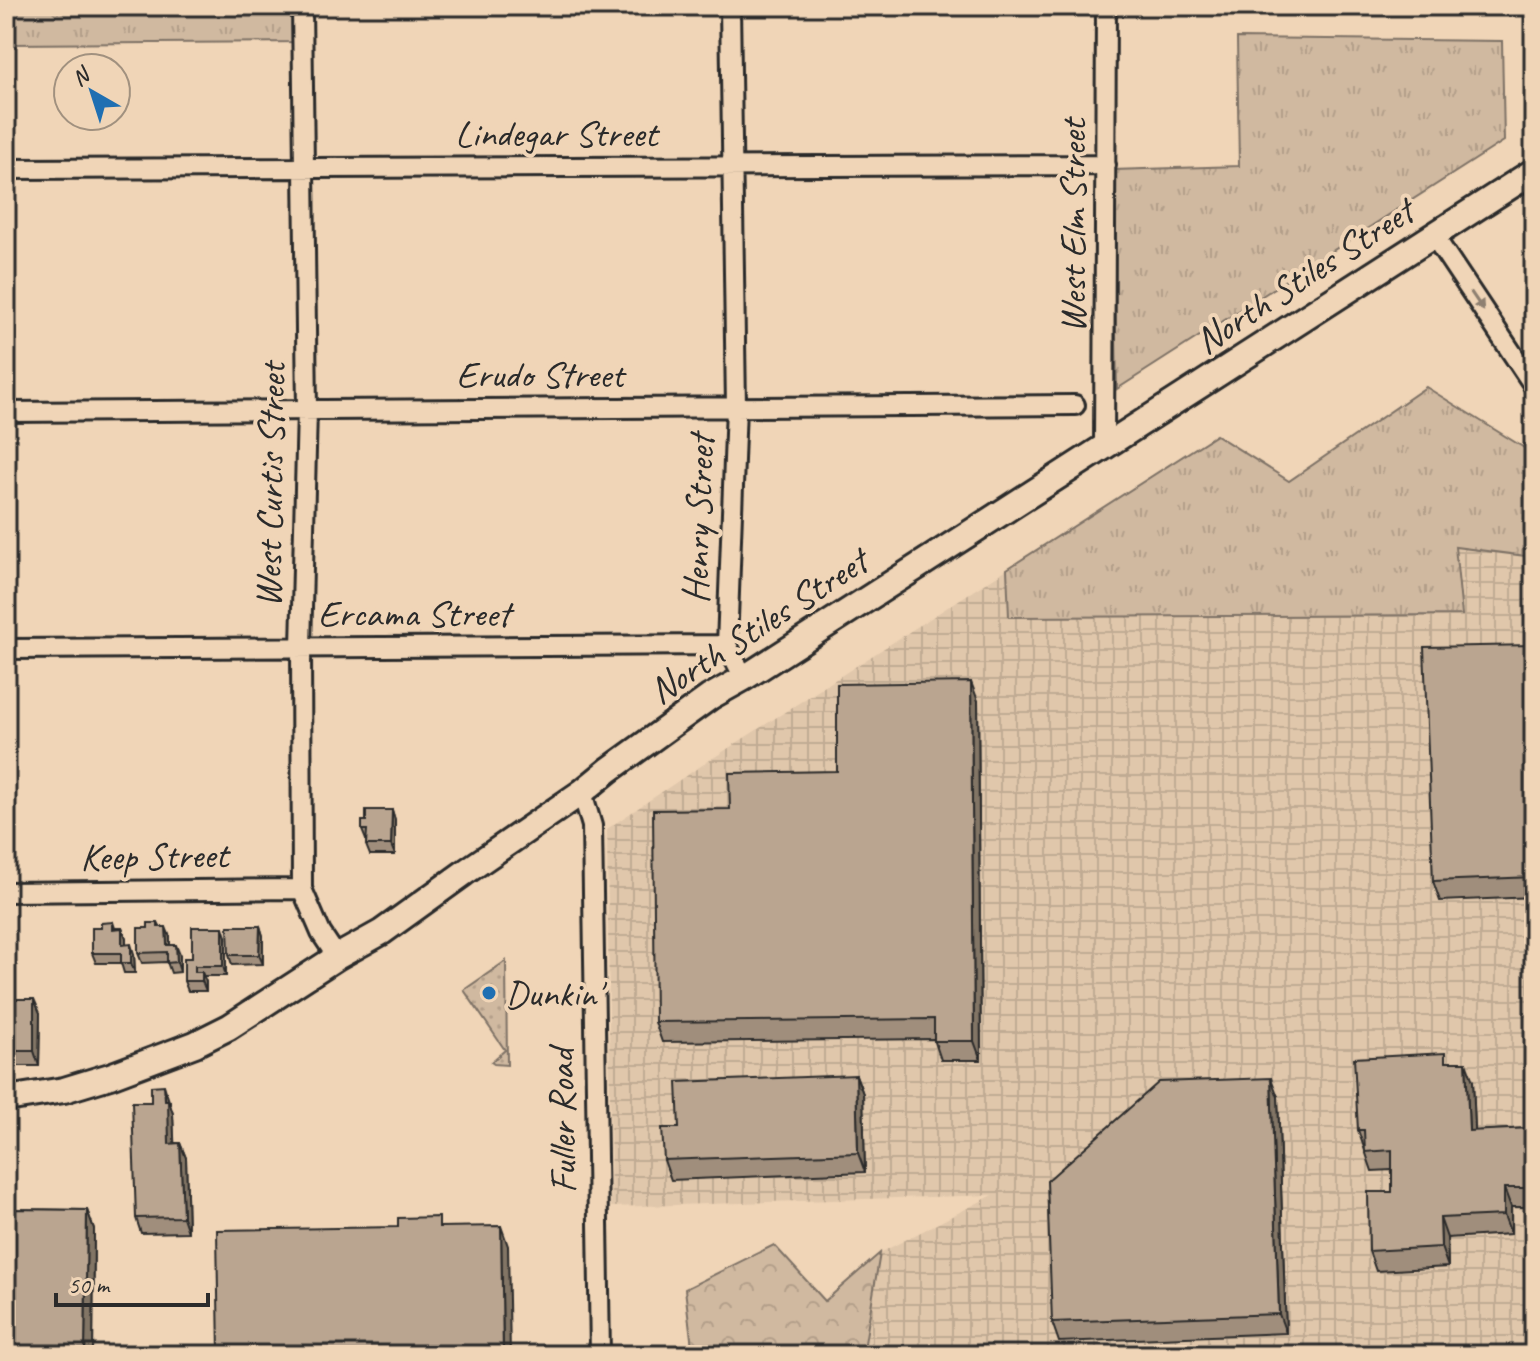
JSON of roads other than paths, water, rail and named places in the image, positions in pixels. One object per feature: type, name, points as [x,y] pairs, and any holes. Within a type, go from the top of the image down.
[{"type":"main road","name":"North Stiles Street","points":[[6,1099],[64,1090],[121,1072],[195,1044],[229,1027],[337,957],[382,932],[582,792],[710,697],[1534,171]]},
{"type":"street","name":"West Curtis Street","points":[[302,6],[307,410],[301,647],[302,889],[321,933],[337,957]]},
{"type":"street","name":"Henry Street","points":[[730,6],[736,407],[727,645],[744,678]]},
{"type":"street","name":"West Elm Street","points":[[1104,447],[1106,6]]},
{"type":"street","name":"Lindegar Street","points":[[6,169],[1106,165]]},
{"type":"street","points":[[1434,236],[1534,386]]},
{"type":"street","name":"Erudo Street","points":[[6,412],[1075,405]]},
{"type":"street","name":"Ercama Street","points":[[6,649],[727,645]]},
{"type":"street","name":"Fuller Road","points":[[582,792],[592,826],[600,1355]]},
{"type":"street","name":"Keep Street","points":[[6,892],[302,889]]},
{"type":"place","name":"Dunkin'","points":[[489,993]]}]
